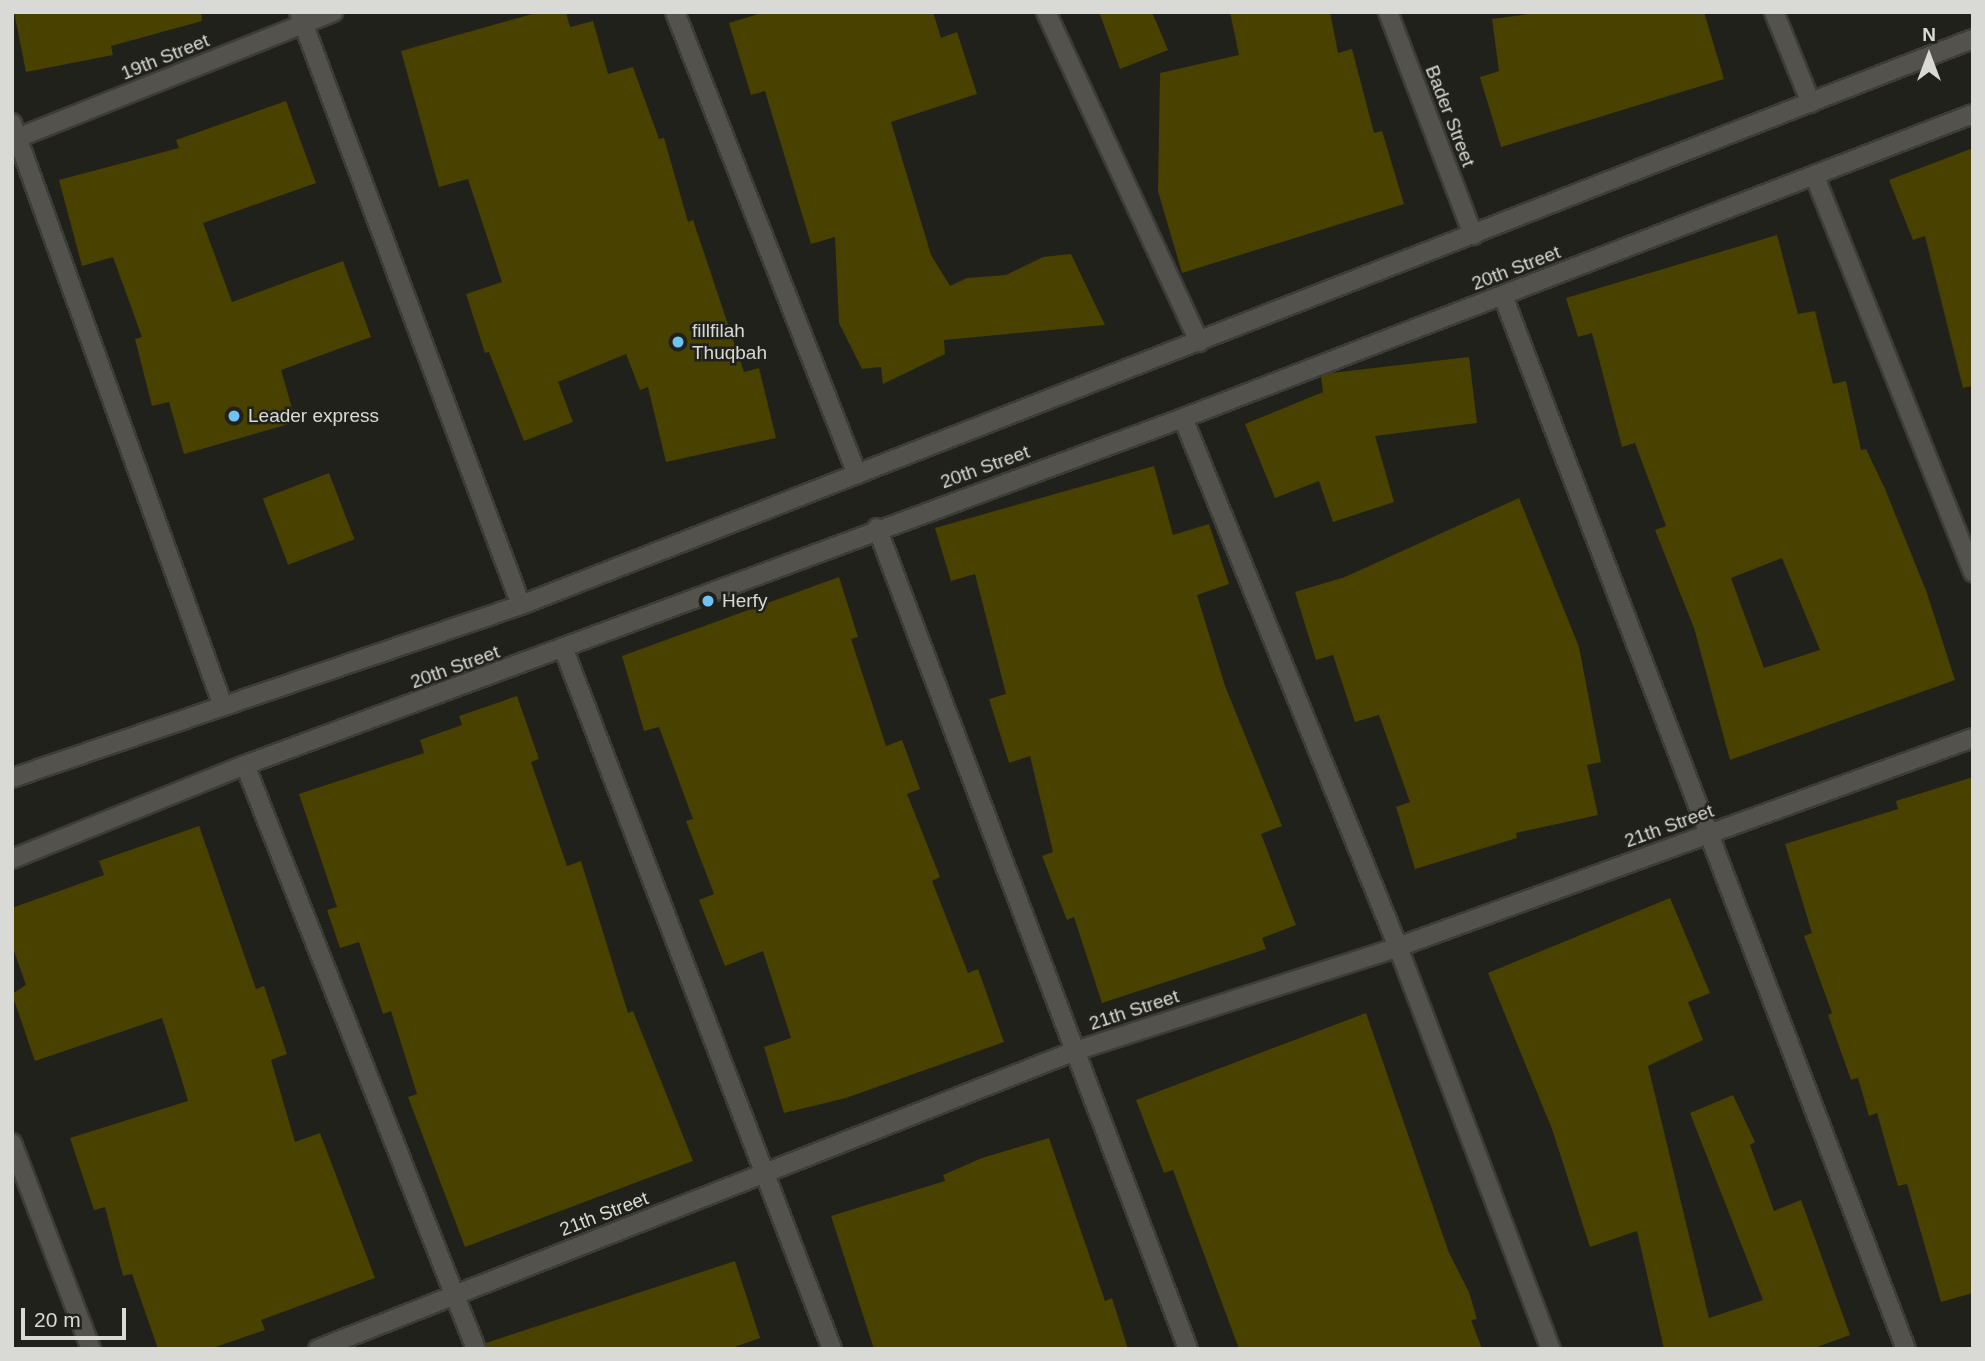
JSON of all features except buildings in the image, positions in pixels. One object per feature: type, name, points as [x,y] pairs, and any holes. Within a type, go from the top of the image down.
[{"type":"street","name":"19th Street","points":[[14,134],[301,18],[333,12]]},
{"type":"street","points":[[676,12],[857,475]]},
{"type":"street","points":[[1046,12],[1199,342]]},
{"type":"street","name":"Bader Street","points":[[1388,12],[1473,234]]},
{"type":"street","points":[[1774,12],[1811,103]]},
{"type":"street","points":[[301,18],[521,606]]},
{"type":"street","name":"20th Street","points":[[12,778],[521,606],[1973,39]]},
{"type":"street","name":"20th Street","points":[[12,859],[245,765],[564,650],[877,528],[1183,418],[1973,114]]},
{"type":"street","points":[[14,134],[223,706]]},
{"type":"street","points":[[1815,177],[1973,573]]},
{"type":"street","points":[[1503,296],[1906,1349]]},
{"type":"street","points":[[1183,418],[1398,947],[1550,1349]]},
{"type":"street","points":[[877,528],[1188,1349]]},
{"type":"street","points":[[564,650],[832,1349]]},
{"type":"street","name":"21th Street","points":[[318,1349],[1075,1051],[1398,947],[1973,738]]},
{"type":"street","points":[[245,765],[476,1349]]},
{"type":"street","points":[[12,1143],[91,1349]]},
{"type":"place","name":"fillfilah Thuqbah","points":[[678,342]]},
{"type":"place","name":"Leader express","points":[[234,416]]},
{"type":"place","name":"Herfy","points":[[708,601]]}]
